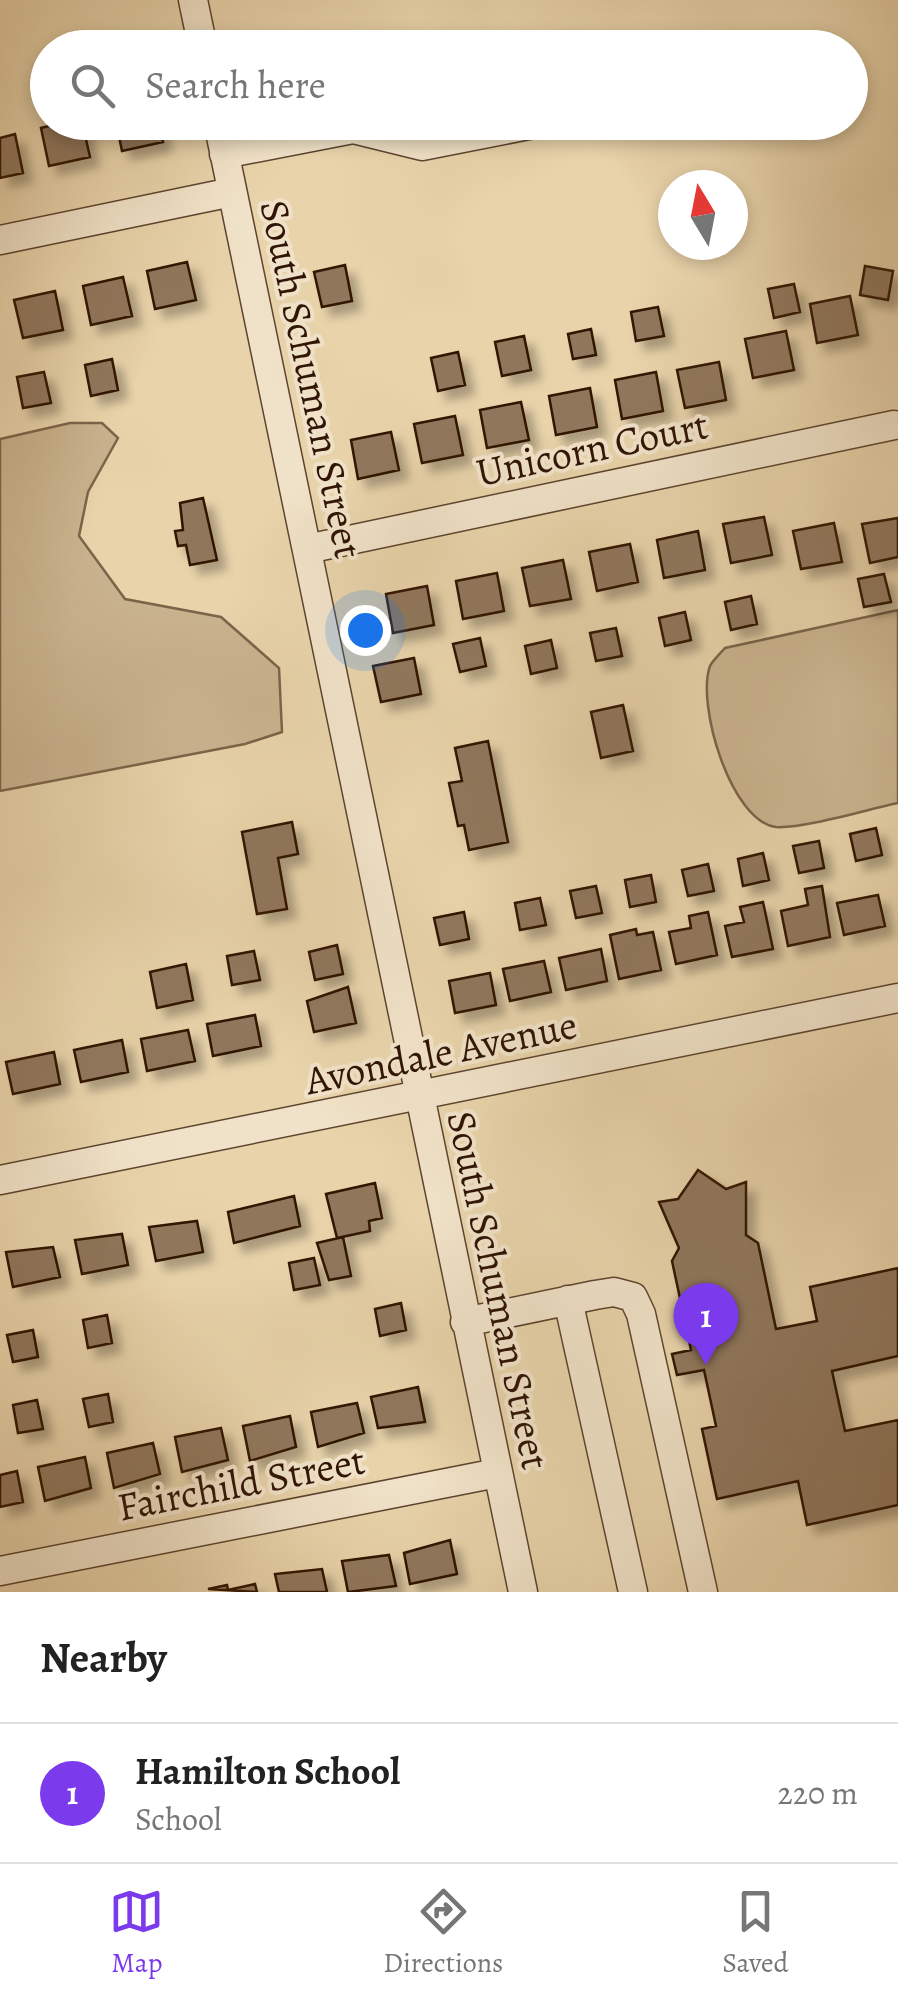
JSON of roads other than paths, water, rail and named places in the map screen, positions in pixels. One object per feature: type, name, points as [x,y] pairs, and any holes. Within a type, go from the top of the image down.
[{"type":"street","points":[[193,0],[199,30]]},
{"type":"street","name":"South Schuman Street","points":[[221,140],[417,1098],[523,1592]]},
{"type":"street","points":[[224,154],[296,140]]},
{"type":"street","points":[[398,140],[422,146],[452,140]]},
{"type":"street","points":[[0,240],[232,192]]},
{"type":"street","name":"Unicorn Court","points":[[307,549],[894,425]]},
{"type":"street","name":"Avondale Avenue","points":[[0,1180],[898,998]]},
{"type":"street","points":[[465,1322],[614,1292],[633,1298],[638,1304],[703,1592]]},
{"type":"street","points":[[568,1300],[633,1592]]},
{"type":"street","name":"Fairchild Street","points":[[0,1571],[497,1472]]},
{"type":"place","name":"Hamilton School","points":[[706,1365]]}]
